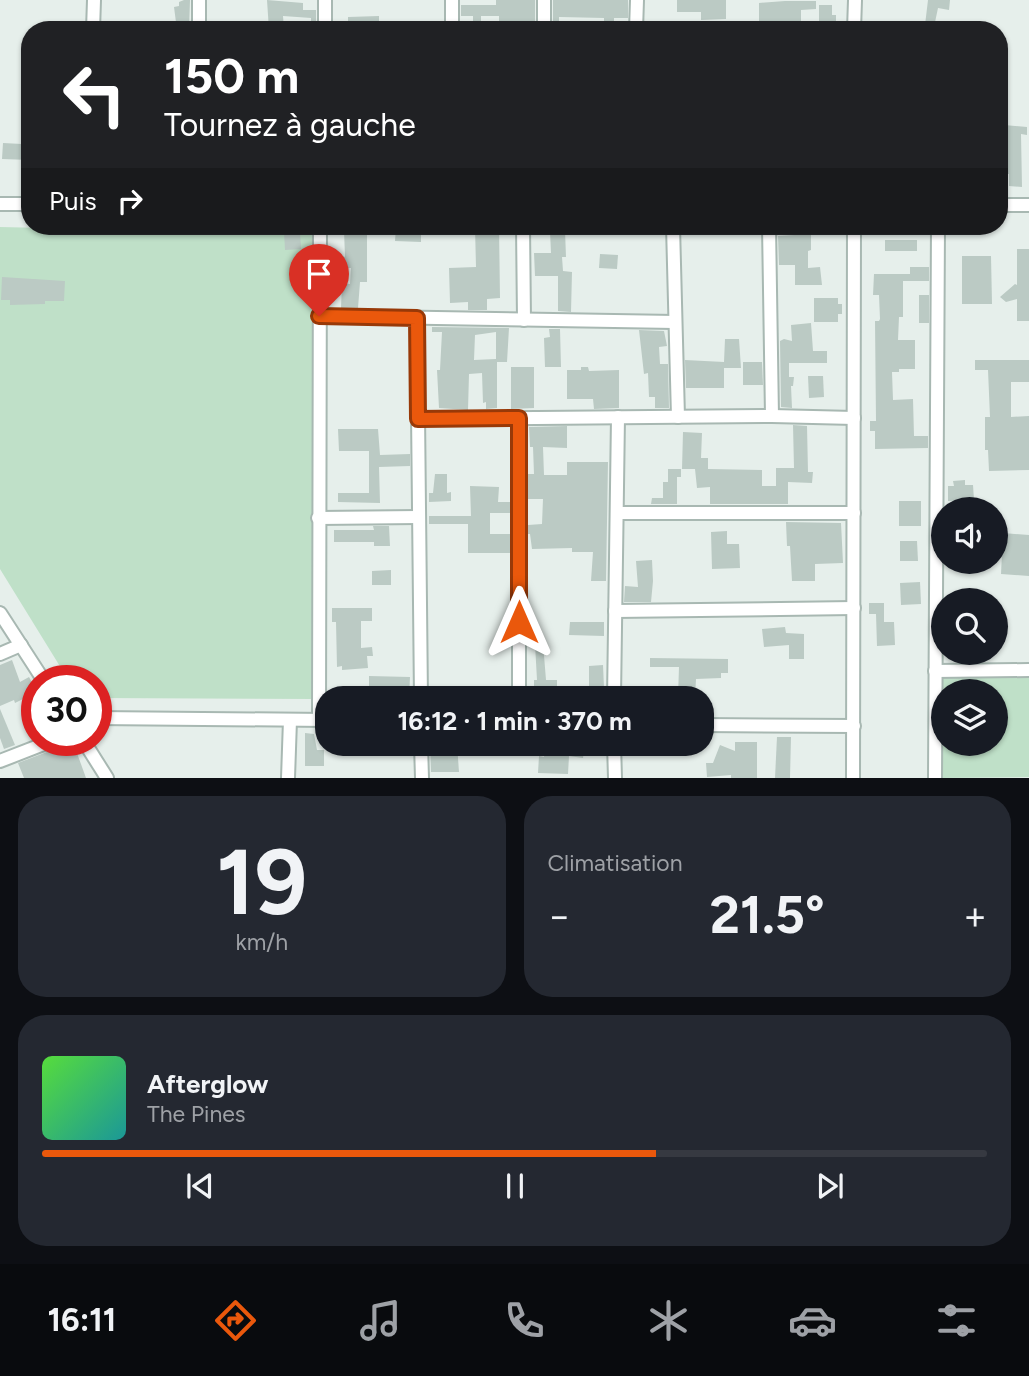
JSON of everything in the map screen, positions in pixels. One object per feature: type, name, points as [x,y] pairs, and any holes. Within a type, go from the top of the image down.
[{"type":"street","points":[[93,21],[94,0]]},
{"type":"street","points":[[199,0],[200,21]]},
{"type":"street","points":[[325,21],[326,0]]},
{"type":"street","points":[[452,0],[452,21]]},
{"type":"street","points":[[544,0],[544,21]]},
{"type":"street","points":[[636,21],[637,0]]},
{"type":"street","points":[[854,21],[855,0]]},
{"type":"street","points":[[0,204],[21,204]]},
{"type":"street","points":[[1008,205],[1029,205]]},
{"type":"street","points":[[320,235],[318,518],[322,686]]},
{"type":"street","points":[[523,235],[524,320]]},
{"type":"street","points":[[673,235],[678,416]]},
{"type":"street","points":[[769,235],[772,416]]},
{"type":"street","points":[[853,778],[854,235]]},
{"type":"street","points":[[935,778],[938,235]]},
{"type":"street","points":[[319,316],[675,322]]},
{"type":"street","points":[[417,318],[421,686]]},
{"type":"street","points":[[418,419],[678,416],[854,418]]},
{"type":"street","points":[[614,686],[618,417]]},
{"type":"street","points":[[519,418],[519,686]]},
{"type":"street","points":[[617,513],[854,513]]},
{"type":"street","points":[[318,518],[419,517]]},
{"type":"street","points":[[615,611],[854,608]]},
{"type":"street","points":[[0,612],[34,665]]},
{"type":"street","points":[[0,654],[21,645]]},
{"type":"street","points":[[935,670],[1029,670]]},
{"type":"street","points":[[112,718],[315,720]]},
{"type":"street","points":[[288,778],[290,720]]},
{"type":"street","points":[[714,725],[853,726]]},
{"type":"street","points":[[0,761],[21,753]]},
{"type":"street","points":[[93,756],[107,778]]},
{"type":"street","points":[[421,756],[422,778]]},
{"type":"street","points":[[614,756],[615,778]]},
{"type":"green space","points":[[0,227],[21,227],[21,235],[316,235],[313,699],[112,698],[112,665],[59,665],[0,569]]},
{"type":"green space","points":[[943,676],[1029,676],[1029,777],[942,778],[942,756],[1008,756],[1008,679],[943,679]]},
{"type":"building","points":[[190,0],[189,21],[176,21],[174,7],[179,6],[179,2]]},
{"type":"building","points":[[267,0],[303,3],[303,10],[316,10],[316,21],[311,21],[311,18],[283,16],[283,21],[268,21]]},
{"type":"building","points":[[496,0],[535,0],[535,21],[499,21],[499,16],[481,16],[481,21],[473,21],[473,16],[461,16],[461,5],[496,5]]},
{"type":"building","points":[[553,0],[628,0],[628,18],[604,21],[604,18],[559,17],[559,21],[553,21]]},
{"type":"building","points":[[677,0],[726,0],[726,19],[701,20],[701,12],[677,12]]},
{"type":"building","points":[[928,0],[950,0],[949,10],[938,8],[935,21],[925,21]]},
{"type":"building","points":[[816,1],[816,9],[801,10],[801,21],[759,21],[759,3]]},
{"type":"building","points":[[819,5],[832,5],[832,15],[836,15],[836,21],[819,21]]},
{"type":"building","points":[[379,16],[379,21],[348,21],[348,17]]},
{"type":"building","points":[[1008,125],[1027,127],[1027,135],[1021,134],[1022,187],[1009,186]]},
{"type":"building","points":[[3,143],[21,144],[21,160],[2,159]]},
{"type":"building","points":[[284,235],[300,235],[301,249],[285,250]]},
{"type":"building","points":[[344,235],[367,235],[367,282],[360,282],[358,308],[341,308],[342,283],[350,284],[351,268],[342,268],[342,256],[345,257]]},
{"type":"building","points":[[395,235],[421,235],[421,242],[395,241]]},
{"type":"building","points":[[475,235],[499,235],[500,298],[487,299],[487,310],[468,310],[468,302],[450,303],[449,268],[476,267]]},
{"type":"building","points":[[550,235],[565,235],[566,257],[562,257],[563,271],[572,272],[571,312],[558,311],[558,276],[535,276],[534,253],[551,253]]},
{"type":"building","points":[[811,235],[808,268],[820,267],[822,285],[795,285],[795,265],[779,265],[778,236]]},
{"type":"building","points":[[885,240],[917,240],[917,251],[885,251]]},
{"type":"building","points":[[1017,249],[1029,249],[1029,321],[1017,321],[1017,299],[1006,302],[1000,297],[1017,285]]},
{"type":"building","points":[[600,254],[618,255],[617,269],[599,268]]},
{"type":"building","points":[[962,256],[991,256],[992,304],[962,304]]},
{"type":"building","points":[[910,267],[929,267],[929,281],[903,281],[903,317],[899,317],[898,340],[915,340],[915,369],[892,372],[893,400],[913,399],[914,436],[928,436],[928,448],[875,449],[875,431],[870,431],[870,421],[876,421],[875,321],[880,319],[879,295],[873,295],[874,274],[910,274]]},
{"type":"building","points":[[2,277],[65,281],[64,301],[10,305],[10,300],[1,300]]},
{"type":"building","points":[[919,295],[929,295],[929,323],[919,323]]},
{"type":"building","points":[[814,298],[838,298],[838,304],[842,304],[842,314],[838,314],[838,322],[814,322]]},
{"type":"building","points":[[811,323],[813,351],[827,351],[827,363],[789,363],[789,377],[794,377],[791,386],[792,408],[781,407],[780,341],[792,341],[791,325]]},
{"type":"building","points":[[432,327],[509,328],[507,362],[497,362],[497,408],[486,409],[486,402],[483,403],[482,373],[469,374],[468,410],[439,408],[437,370],[440,370],[442,332],[432,332]],"holes":[[[496,332],[496,359],[474,360],[475,335]]]},
{"type":"building","points":[[549,329],[560,329],[561,367],[545,367],[544,338],[550,337]]},
{"type":"building","points":[[639,330],[664,331],[667,346],[659,347],[660,364],[668,364],[669,408],[655,408],[655,397],[649,397],[648,373],[644,374]]},
{"type":"building","points":[[725,339],[739,339],[741,368],[724,368],[724,388],[686,388],[685,360],[724,362]]},
{"type":"building","points":[[975,360],[1029,360],[1029,382],[1011,382],[1011,417],[1029,416],[1029,470],[989,471],[988,450],[985,450],[985,417],[990,417],[988,370],[975,370]]},
{"type":"building","points":[[743,362],[762,362],[763,385],[743,385]]},
{"type":"building","points":[[511,367],[534,367],[534,408],[511,409]]},
{"type":"building","points":[[581,367],[588,367],[589,371],[619,370],[619,408],[594,409],[593,399],[567,399],[567,370],[581,370]]},
{"type":"building","points":[[808,376],[823,376],[824,397],[809,398]]},
{"type":"building","points":[[793,425],[807,426],[808,472],[813,472],[812,483],[788,482],[788,504],[710,504],[710,487],[697,488],[695,469],[682,469],[683,432],[702,433],[701,458],[708,458],[708,469],[762,470],[762,486],[776,486],[776,468],[794,468]]},
{"type":"building","points":[[567,426],[567,448],[543,447],[544,475],[567,475],[567,462],[608,462],[606,581],[591,581],[593,552],[572,552],[572,548],[532,549],[528,534],[528,525],[542,524],[543,499],[528,499],[528,474],[534,474],[529,427]]},
{"type":"building","points":[[338,429],[378,429],[380,455],[410,454],[410,466],[379,467],[380,503],[338,502],[338,493],[369,493],[369,451],[339,451]]},
{"type":"building","points":[[668,469],[681,469],[681,477],[677,477],[677,504],[651,504],[652,498],[663,498],[663,482],[668,482]]},
{"type":"building","points":[[435,474],[447,474],[447,493],[451,492],[451,501],[429,502]]},
{"type":"building","points":[[965,480],[965,485],[973,485],[974,497],[948,497],[948,486],[954,486],[953,481]]},
{"type":"building","points":[[470,486],[499,487],[498,502],[510,502],[510,513],[490,513],[490,534],[510,534],[510,553],[468,553],[468,524],[429,524],[429,516],[471,516]]},
{"type":"building","points":[[899,501],[921,501],[921,526],[899,526]]},
{"type":"building","points":[[786,522],[841,523],[843,563],[815,564],[815,581],[792,581]]},
{"type":"building","points":[[373,526],[389,526],[390,546],[374,546],[374,542],[334,542],[334,530],[374,530]]},
{"type":"building","points":[[727,531],[727,544],[739,544],[740,568],[712,569],[711,532]]},
{"type":"building","points":[[1008,533],[1029,535],[1029,576],[1001,574],[1008,574]]},
{"type":"building","points":[[900,541],[917,541],[918,561],[900,561]]},
{"type":"building","points":[[652,560],[651,602],[624,602],[625,586],[638,587],[636,561]]},
{"type":"building","points":[[391,570],[391,585],[372,585],[372,571]]},
{"type":"building","points":[[920,582],[921,604],[901,605],[900,583]]},
{"type":"building","points":[[869,603],[884,603],[884,622],[894,622],[895,645],[877,646],[876,614],[869,614]]},
{"type":"building","points":[[332,608],[372,608],[372,621],[361,621],[361,648],[372,647],[373,656],[367,656],[368,668],[342,670],[342,666],[337,667],[336,622],[332,622]]},
{"type":"building","points":[[570,622],[604,622],[604,636],[569,635]]},
{"type":"building","points":[[785,627],[786,633],[804,634],[804,659],[789,659],[789,645],[764,647],[762,629]]},
{"type":"building","points":[[543,643],[546,680],[557,680],[557,686],[534,686],[534,680],[537,680],[535,644]]},
{"type":"building","points":[[650,658],[728,659],[728,673],[721,673],[721,678],[696,679],[696,686],[678,686],[679,667],[650,667]]},
{"type":"building","points":[[12,660],[21,681],[21,700],[0,706],[0,665]]},
{"type":"building","points":[[603,665],[604,686],[589,686],[589,666]]},
{"type":"building","points":[[369,676],[410,677],[410,686],[369,686]]},
{"type":"building","points":[[0,709],[15,745],[4,749],[0,738]]},
{"type":"building","points":[[305,733],[314,734],[315,756],[324,756],[324,766],[305,766]]},
{"type":"building","points":[[777,737],[791,737],[790,778],[775,778]]},
{"type":"building","points":[[735,742],[757,742],[757,778],[731,778],[731,775],[707,777],[706,763],[713,763],[720,745],[735,751]]},
{"type":"building","points":[[36,756],[78,756],[86,778],[24,778],[18,763]]},
{"type":"building","points":[[430,756],[458,756],[459,772],[431,772]]},
{"type":"building","points":[[539,756],[569,756],[568,774],[538,773]]},
{"type":"route","points":[[319,316],[417,318],[418,419],[519,418],[519,622]]}]
